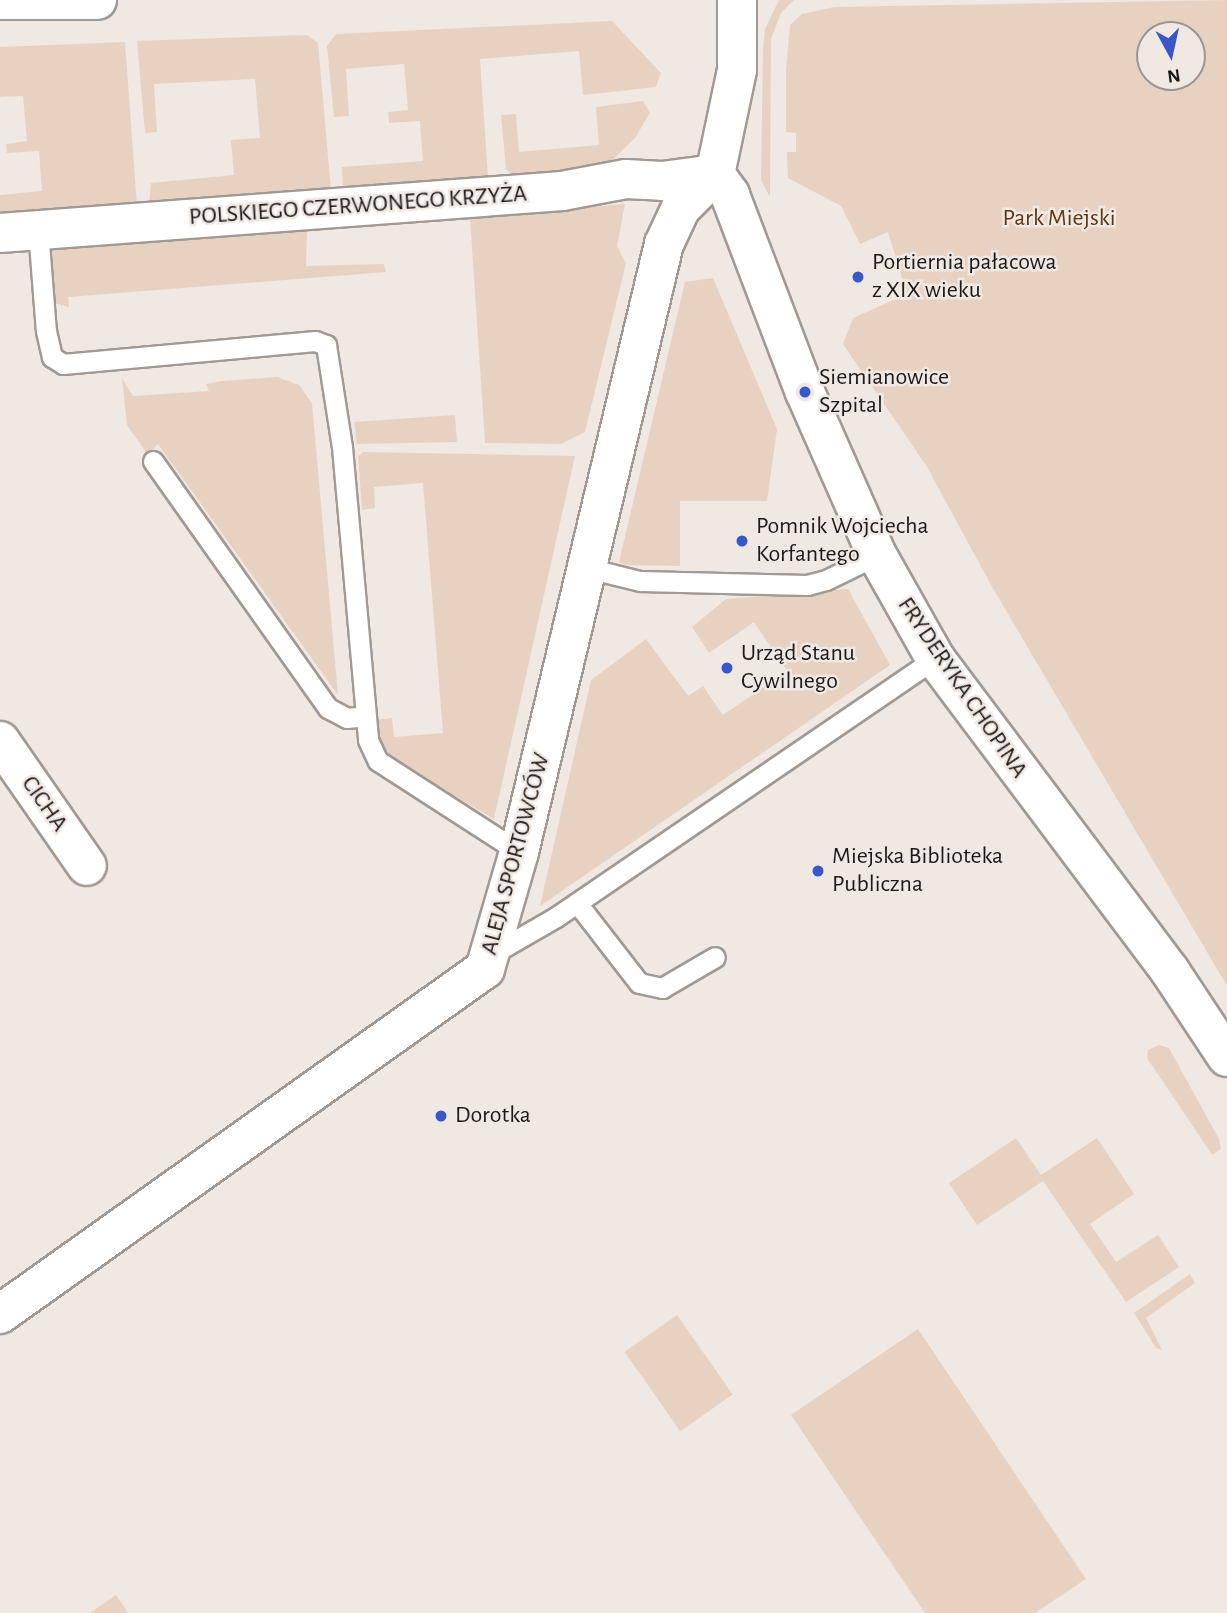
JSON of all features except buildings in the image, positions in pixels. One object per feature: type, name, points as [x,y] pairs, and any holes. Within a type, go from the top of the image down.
[{"type":"street","points":[[0,0],[97,0]]},
{"type":"street","points":[[715,174],[737,70],[737,0]]},
{"type":"street","name":"POLSKIEGO CZERWONEGO KRZYŻA","points":[[0,233],[562,191],[625,178],[662,181],[715,174]]},
{"type":"street","name":"FRYDERYKA CHOPINA","points":[[715,174],[730,195],[805,392],[877,555],[935,658],[1170,971],[1227,1057]]},
{"type":"street","name":"ALEJA SPORTOWCÓW","points":[[0,1314],[474,981],[491,955],[519,852],[664,244],[681,208],[715,174]]},
{"type":"street","name":"CICHA","points":[[0,741],[87,866]]},
{"type":"lane","points":[[38,230],[46,331],[52,357],[63,364],[315,341],[326,345],[342,447],[368,740],[377,761],[519,852]]},
{"type":"lane","points":[[153,461],[328,708],[347,718],[366,716]]},
{"type":"lane","points":[[587,568],[640,581],[807,585],[826,580],[877,555]]},
{"type":"lane","points":[[491,955],[577,903],[935,658]]},
{"type":"lane","points":[[577,903],[639,983],[662,988],[715,957]]},
{"type":"green space","points":[[779,0],[794,0],[781,13],[771,39],[770,197],[761,180],[763,49],[765,29]]},
{"type":"green space","name":"Park Miejski","points":[[1227,0],[1227,986],[991,585],[927,467],[843,344],[853,318],[907,294],[888,232],[860,244],[841,206],[788,178],[787,152],[796,152],[796,133],[786,132],[786,70],[790,25],[802,14],[834,7]]},
{"type":"green space","points":[[612,21],[661,73],[656,87],[583,95],[579,51],[480,59],[488,177],[343,189],[342,167],[423,161],[420,121],[389,123],[388,112],[408,110],[404,64],[346,69],[349,116],[334,117],[327,46],[336,34]]},
{"type":"green space","points":[[307,35],[318,43],[331,190],[149,205],[151,183],[234,175],[231,140],[260,138],[255,79],[154,84],[157,132],[145,133],[137,41]]},
{"type":"green space","points":[[125,42],[137,206],[0,218],[0,195],[42,191],[39,151],[7,153],[6,144],[27,141],[23,96],[0,97],[0,47]]},
{"type":"green space","points":[[643,101],[650,113],[635,138],[605,167],[512,175],[506,169],[501,115],[516,114],[519,152],[599,145],[596,107]]},
{"type":"green space","points":[[625,204],[617,246],[626,263],[585,432],[561,444],[485,443],[470,218]]},
{"type":"green space","points":[[307,231],[306,266],[384,264],[386,272],[68,297],[69,307],[50,302],[50,251],[57,241]]},
{"type":"green space","points":[[713,278],[777,429],[767,501],[680,501],[680,566],[625,565],[619,562],[685,282]]},
{"type":"green space","points":[[277,377],[299,385],[312,403],[338,695],[158,444],[148,455],[127,425],[122,378],[133,396],[209,391],[206,384]]},
{"type":"green space","points":[[455,415],[457,442],[357,444],[354,422]]},
{"type":"green space","points":[[363,452],[575,456],[494,819],[394,760],[380,742],[377,720],[392,718],[394,737],[443,733],[423,483],[374,487],[375,508],[362,510],[358,456]]},
{"type":"green space","points":[[848,589],[890,665],[540,906],[591,680],[646,639],[688,696],[703,686],[723,715],[787,671],[754,622],[709,653],[692,627],[726,599]]},
{"type":"green space","points":[[1159,1045],[1169,1048],[1219,1139],[1221,1149],[1212,1155],[1147,1058],[1148,1050]]},
{"type":"green space","points":[[1016,1138],[1041,1175],[1097,1138],[1134,1194],[1090,1224],[1116,1262],[1158,1235],[1179,1267],[1126,1302],[1043,1181],[977,1225],[949,1183]]},
{"type":"green space","points":[[1190,1274],[1195,1283],[1146,1318],[1162,1350],[1156,1348],[1134,1313]]},
{"type":"green space","points":[[677,1315],[733,1394],[680,1431],[625,1352]]},
{"type":"green space","points":[[918,1329],[1086,1579],[1035,1613],[925,1613],[791,1415]]},
{"type":"green space","points":[[116,1595],[128,1613],[90,1613]]},
{"type":"place","name":"Portiernia pałacowa z XIX wieku","points":[[858,277]]},
{"type":"place","name":"Siemianowice Szpital","points":[[805,392]]},
{"type":"place","name":"Pomnik Wojciecha Korfantego","points":[[742,541]]},
{"type":"place","name":"Urząd Stanu Cywilnego","points":[[727,668]]},
{"type":"place","name":"Miejska Biblioteka Publiczna","points":[[818,871]]},
{"type":"place","name":"Dorotka","points":[[441,1116]]}]
